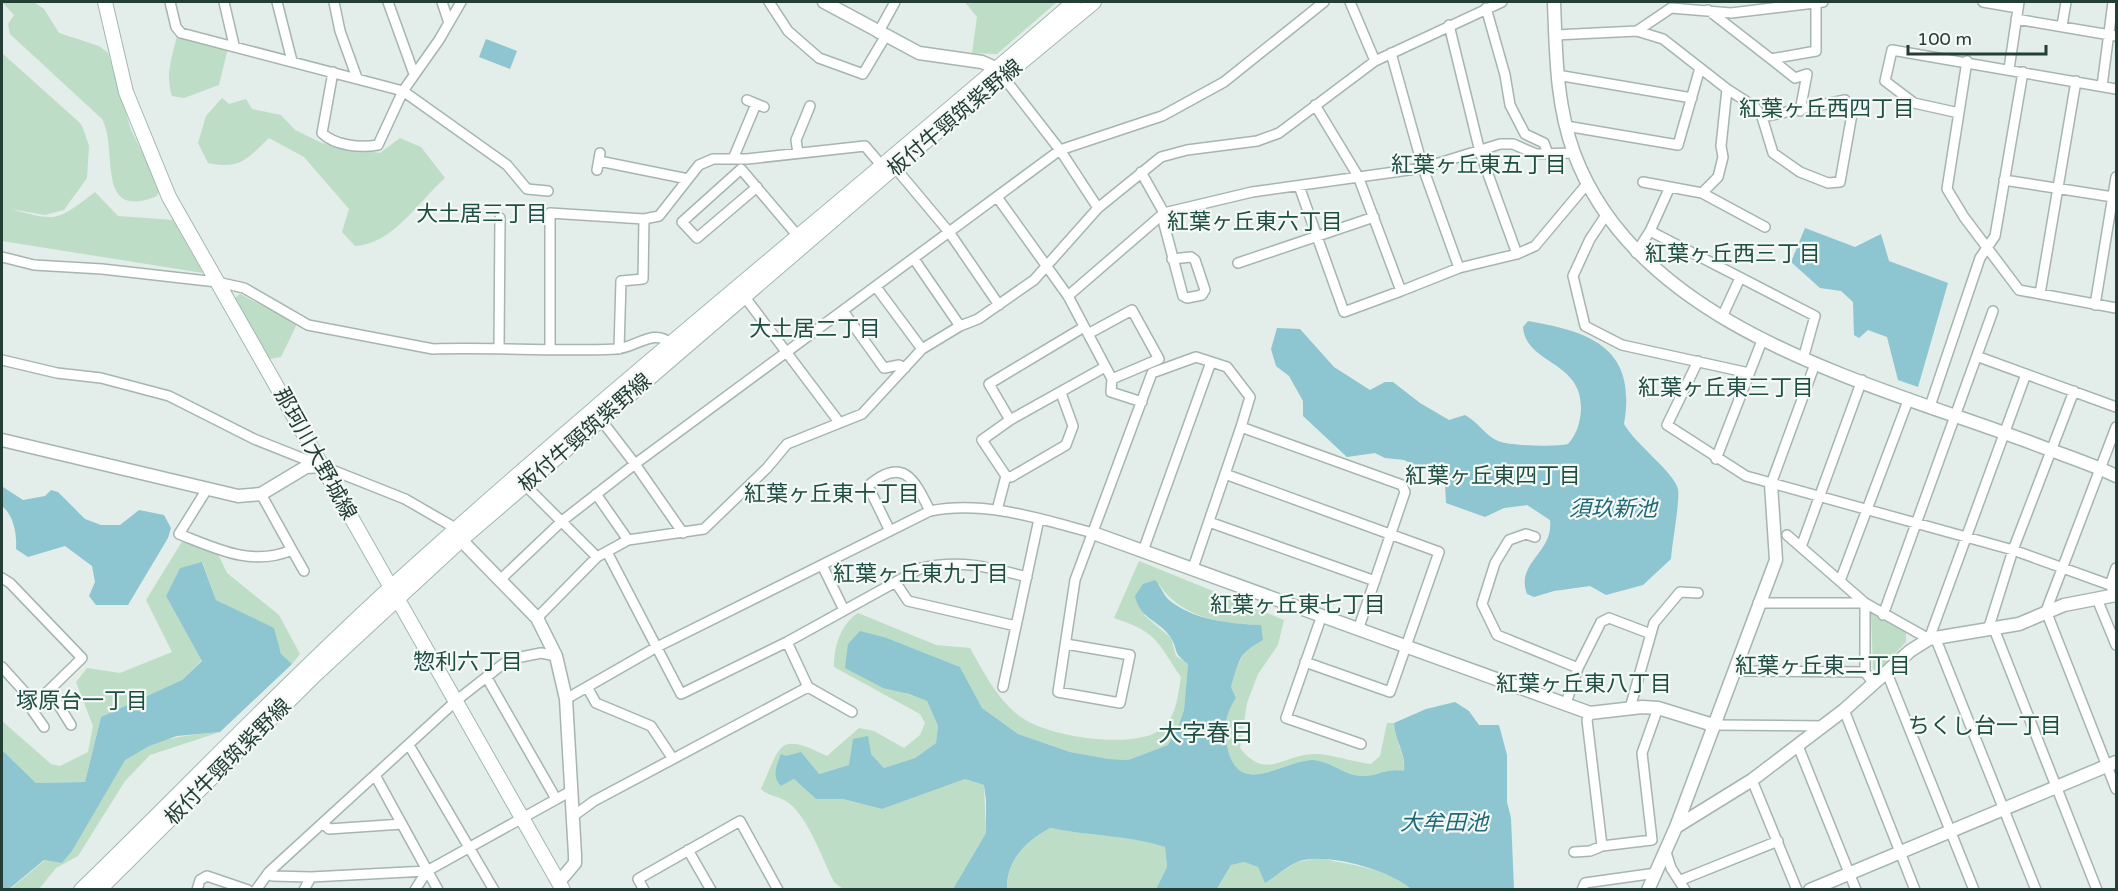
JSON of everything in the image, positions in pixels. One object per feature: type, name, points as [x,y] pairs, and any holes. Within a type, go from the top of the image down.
[{"type":"main road","name":"那珂川大野城線","points":[[105,2],[120,70],[142,136],[169,197],[561,886]]},
{"type":"main road","name":"板付牛頸筑紫野線","points":[[1001,74],[1074,2]]},
{"type":"main road","name":"板付牛頸筑紫野線","points":[[459,534],[525,486],[671,344],[741,292],[797,235],[1094,2]]},
{"type":"main road","name":"板付牛頸筑紫野線","points":[[81,890],[305,668],[394,594],[459,534],[889,164]]},
{"type":"main road","name":"板付牛頸筑紫野線","points":[[99,890],[394,594]]},
{"type":"street","points":[[170,2],[176,27],[181,33],[403,91],[507,165],[527,189],[548,191]]},
{"type":"street","points":[[224,2],[234,45]]},
{"type":"street","points":[[277,2],[292,61]]},
{"type":"street","points":[[334,2],[340,31],[357,78]]},
{"type":"street","points":[[388,2],[414,74]]},
{"type":"street","points":[[442,2],[450,23]]},
{"type":"street","points":[[333,72],[322,133],[328,139],[364,147],[378,145],[403,91],[450,23],[460,2]]},
{"type":"street","points":[[768,2],[788,32],[819,58],[863,74],[896,2]]},
{"type":"street","points":[[824,2],[919,53],[982,62],[1001,74],[1060,150],[1098,208]]},
{"type":"street","points":[[501,579],[562,522],[635,464],[1060,150],[1162,116],[1224,82],[1324,2]]},
{"type":"street","points":[[1350,2],[1375,61]]},
{"type":"street","points":[[537,618],[597,557],[628,540],[704,529],[767,468],[787,444],[862,414],[922,350],[960,326],[978,319],[1034,280],[1098,208],[1161,157],[1187,150],[1257,141],[1279,133],[1375,61],[1503,2]]},
{"type":"street","points":[[1554,2],[1557,75],[1566,126],[1587,184],[1606,215],[1636,253],[1679,291],[1722,317],[1809,361],[2100,468],[2116,476]]},
{"type":"street","points":[[1637,31],[1671,8],[1731,13],[1761,5],[1818,2],[1816,51],[1771,59]]},
{"type":"street","points":[[1983,2],[2018,5],[2009,69]]},
{"type":"street","points":[[2062,26],[2066,2]]},
{"type":"street","points":[[2102,86],[2113,35],[2113,2]]},
{"type":"street","points":[[1486,8],[1505,75],[1510,105],[1525,134],[1544,143],[1548,154]]},
{"type":"street","points":[[1707,10],[1795,78],[1807,74],[1800,111]]},
{"type":"street","points":[[2016,19],[2113,35]]},
{"type":"street","points":[[1449,25],[1480,152],[1517,254]]},
{"type":"street","points":[[1555,35],[1637,31],[1663,39],[1727,89],[1755,107],[1762,117],[1773,153],[1800,172],[1828,183],[1840,182],[1852,114],[1845,100],[1762,117]]},
{"type":"street","points":[[1959,112],[1914,104],[1885,81],[1892,50],[1967,61],[2116,89]]},
{"type":"street","points":[[1390,53],[1423,168],[1459,268]]},
{"type":"street","points":[[1967,61],[1947,189],[1964,218],[2019,290],[2116,308]]},
{"type":"street","points":[[1566,126],[1678,145],[1700,68]]},
{"type":"street","points":[[1930,406],[1980,258],[1995,236],[2023,72]]},
{"type":"street","points":[[1557,75],[1692,98]]},
{"type":"street","points":[[2040,294],[2076,81]]},
{"type":"street","points":[[1702,193],[1718,177],[1727,89]]},
{"type":"street","points":[[733,159],[756,104]]},
{"type":"street","points":[[1315,105],[1358,176],[1401,291]]},
{"type":"street","points":[[798,153],[796,140],[809,121],[810,106]]},
{"type":"street","points":[[1068,296],[1164,213],[1252,192],[1423,168],[1500,144],[1513,144],[1536,154],[1574,153]]},
{"type":"street","points":[[550,349],[550,213],[644,219],[659,216],[699,165],[713,159],[865,146],[889,164],[949,232],[999,305]]},
{"type":"street","points":[[599,162],[688,179]]},
{"type":"street","points":[[757,187],[697,238],[682,222],[741,169],[757,187],[797,235]]},
{"type":"street","points":[[1141,172],[1164,213],[1172,259],[1183,296],[1187,298],[1202,296],[1206,290],[1196,260],[1191,257],[1172,259]]},
{"type":"street","points":[[2095,305],[2116,177]]},
{"type":"street","points":[[2004,180],[2113,197]]},
{"type":"street","points":[[1643,182],[1669,189],[1702,193],[1765,227]]},
{"type":"street","points":[[1299,186],[1344,312],[1459,268],[1517,254],[1535,246],[1587,184]]},
{"type":"street","points":[[1636,253],[1650,231],[1669,189]]},
{"type":"street","points":[[997,197],[1068,296],[1112,379],[1111,392],[1142,402]]},
{"type":"street","points":[[1606,215],[1590,239],[1573,276],[1585,326],[1622,345],[1749,373]]},
{"type":"street","points":[[1238,263],[1374,217]]},
{"type":"street","points":[[499,347],[500,218]]},
{"type":"street","points":[[619,349],[621,281],[643,279],[644,219]]},
{"type":"street","points":[[1648,890],[1676,827],[1776,560],[1771,484],[1809,361],[1815,316],[1650,231]]},
{"type":"street","points":[[2,257],[34,266],[102,269],[217,282],[244,288],[308,325],[433,349],[499,347],[619,349],[656,336],[671,344]]},
{"type":"street","points":[[914,259],[960,326]]},
{"type":"street","points":[[1722,317],[1740,278]]},
{"type":"street","points":[[876,287],[922,350]]},
{"type":"street","points":[[741,292],[839,422]]},
{"type":"street","points":[[1010,420],[989,384],[1086,330],[1132,310],[1159,359],[1112,379]]},
{"type":"street","points":[[843,311],[884,368],[899,365],[905,368]]},
{"type":"street","points":[[1883,615],[1979,357],[1993,311]]},
{"type":"street","points":[[1716,459],[1763,338]]},
{"type":"street","points":[[1066,644],[1130,655],[1120,703],[1058,692],[1075,580],[1152,373],[1196,357],[1227,367],[1250,397],[1193,568]]},
{"type":"street","points":[[1979,357],[2116,407]]},
{"type":"street","points":[[2,360],[57,374],[101,378],[169,396],[246,435],[405,499],[459,534],[537,618],[556,656],[566,699],[575,863],[561,886]]},
{"type":"street","points":[[1698,361],[1667,425],[1716,459],[1746,476],[1818,498],[2013,550],[2114,592]]},
{"type":"street","points":[[1143,550],[1211,362]]},
{"type":"street","points":[[997,510],[1006,476],[982,440],[1010,420],[1105,367]]},
{"type":"street","points":[[2026,374],[2006,433],[1965,537],[1932,638],[2036,890]]},
{"type":"street","points":[[1801,547],[1862,380]]},
{"type":"street","points":[[2074,391],[2053,451],[2013,550],[1991,629],[2097,890]]},
{"type":"street","points":[[1006,476],[1011,477],[1066,445],[1073,426],[1061,393]]},
{"type":"street","points":[[1840,581],[1909,398]]},
{"type":"street","points":[[598,416],[683,533]]},
{"type":"street","points":[[1241,427],[1402,485],[1405,492],[1359,627]]},
{"type":"street","points":[[2116,427],[2060,569],[2046,611],[2112,764],[2116,789]]},
{"type":"street","points":[[2,440],[238,496],[261,494],[306,467],[323,466]]},
{"type":"street","points":[[890,531],[868,486],[895,471],[906,472],[913,479],[930,511]]},
{"type":"street","points":[[1225,474],[1439,552],[1390,692],[1305,662]]},
{"type":"street","points":[[525,486],[597,557]]},
{"type":"street","points":[[207,489],[179,534],[219,550],[250,558],[274,557],[292,550]]},
{"type":"street","points":[[261,494],[304,571]]},
{"type":"street","points":[[596,494],[628,540]]},
{"type":"street","points":[[566,699],[656,648],[930,511],[950,507],[997,510],[1093,533],[1359,627],[1590,713],[1630,708],[1658,708],[1713,725],[1822,726]]},
{"type":"street","points":[[1003,687],[1039,519]]},
{"type":"street","points":[[1209,522],[1375,581]]},
{"type":"street","points":[[1535,537],[1526,534],[1509,540],[1495,563],[1482,604],[1497,635],[1578,668]]},
{"type":"street","points":[[1787,535],[1865,603],[1883,615],[1932,638]]},
{"type":"street","points":[[608,552],[681,694],[787,642],[921,568],[943,563],[979,564],[1027,577]]},
{"type":"street","points":[[822,565],[844,610]]},
{"type":"street","points":[[2114,592],[2116,568]]},
{"type":"street","points":[[2,578],[10,583],[82,658],[50,691],[35,700],[30,707],[44,727]]},
{"type":"street","points":[[896,583],[908,601],[1016,626]]},
{"type":"street","points":[[1630,708],[1654,624],[1680,592],[1698,593]]},
{"type":"street","points":[[1676,827],[1752,780],[1844,710],[1932,638],[2019,624],[2046,611],[2097,599],[2114,592]]},
{"type":"street","points":[[2097,599],[2116,645]]},
{"type":"street","points":[[1758,603],[1865,603]]},
{"type":"street","points":[[1865,603],[1865,672],[1874,684]]},
{"type":"street","points":[[1322,615],[1286,718],[1361,744]]},
{"type":"street","points":[[1566,703],[1578,668],[1601,621],[1610,618],[1651,634]]},
{"type":"street","points":[[787,642],[808,687],[852,712]]},
{"type":"street","points":[[256,890],[269,872],[376,777],[457,700],[511,659],[541,653],[556,656]]},
{"type":"street","points":[[2,667],[35,700]]},
{"type":"street","points":[[1734,671],[1865,672]]},
{"type":"street","points":[[1887,673],[1974,890]]},
{"type":"street","points":[[487,678],[555,797]]},
{"type":"street","points":[[587,687],[596,703],[651,726],[673,759]]},
{"type":"street","points":[[572,817],[594,801],[808,687]]},
{"type":"street","points":[[50,691],[71,724]]},
{"type":"street","points":[[1574,852],[1652,840],[1642,753],[1658,708]]},
{"type":"street","points":[[1844,710],[1915,890]]},
{"type":"street","points":[[1590,713],[1587,720],[1602,846]]},
{"type":"street","points":[[409,745],[494,890]]},
{"type":"street","points":[[1798,746],[1856,890]]},
{"type":"street","points":[[1810,890],[2112,764]]},
{"type":"street","points":[[376,777],[438,890]]},
{"type":"street","points":[[1752,780],[1797,890]]},
{"type":"street","points":[[269,872],[272,876],[311,877],[427,871],[555,797],[571,791]]},
{"type":"street","points":[[644,890],[638,879],[740,821],[778,890]]},
{"type":"street","points":[[324,824],[328,829],[402,824]]},
{"type":"street","points":[[1681,880],[1778,841]]},
{"type":"street","points":[[688,850],[711,890]]},
{"type":"street","points":[[1666,852],[1671,868],[1681,880],[1685,890]]},
{"type":"street","points":[[415,890],[427,871]]},
{"type":"street","points":[[1582,890],[1585,882],[1656,873]]},
{"type":"street","points":[[197,890],[200,880],[207,876],[248,890]]},
{"type":"street","points":[[304,890],[311,877]]},
{"type":"green space","points":[[2,2],[34,2],[44,9],[59,33],[99,46],[108,53],[131,130],[160,188],[157,196],[137,201],[124,199],[116,191],[112,178],[107,132],[102,119],[10,34],[8,24],[14,15]]},
{"type":"green space","points":[[965,2],[1057,2],[997,54],[972,53],[977,17]]},
{"type":"green space","points":[[177,36],[228,48],[219,85],[184,98],[172,96],[169,73]]},
{"type":"green space","points":[[2,53],[80,123],[89,146],[87,178],[64,210],[45,215],[11,209],[39,216],[56,216],[64,214],[95,192],[118,216],[173,220],[203,273],[2,241]]},
{"type":"green space","points":[[222,98],[229,104],[246,99],[252,109],[281,115],[295,130],[322,143],[380,153],[400,138],[421,147],[445,178],[393,230],[381,238],[355,246],[342,232],[349,209],[304,157],[269,138],[255,152],[236,164],[208,163],[198,143],[206,116]]},
{"type":"green space","points":[[240,294],[297,324],[281,357],[269,359],[235,298]]},
{"type":"green space","points":[[183,540],[218,554],[227,573],[279,615],[300,654],[292,664],[281,655],[273,628],[216,600],[203,563],[180,568],[166,596],[202,660],[182,680],[101,717],[85,782],[36,783],[2,750],[2,721],[51,764],[60,766],[88,752],[93,726],[76,682],[87,668],[120,673],[172,652],[146,600]]},
{"type":"green space","points":[[1139,561],[1284,620],[1278,645],[1258,674],[1247,703],[1240,748],[1249,758],[1266,765],[1303,755],[1321,754],[1371,764],[1380,756],[1387,723],[1394,723],[1404,771],[1392,770],[1357,776],[1324,762],[1311,760],[1262,774],[1240,771],[1232,762],[1227,746],[1226,721],[1236,698],[1231,687],[1237,666],[1261,625],[1218,621],[1191,612],[1179,605],[1159,584],[1144,615],[1171,638],[1176,656],[1188,664],[1184,710],[1168,745],[1128,760],[1070,752],[1018,734],[982,708],[960,667],[887,638],[866,677],[881,685],[927,701],[938,726],[936,743],[915,758],[884,768],[871,754],[850,765],[818,774],[801,753],[781,786],[794,779],[816,799],[843,799],[882,809],[965,779],[984,785],[986,833],[953,889],[843,889],[834,882],[814,838],[794,807],[761,789],[777,753],[789,744],[798,744],[827,756],[859,728],[874,731],[904,748],[920,735],[925,723],[920,714],[834,667],[839,637],[852,618],[858,613],[936,645],[970,648],[1003,700],[1018,715],[1031,723],[1068,735],[1113,740],[1133,739],[1150,735],[1168,723],[1176,704],[1181,677],[1155,639],[1140,628],[1114,618]]},
{"type":"green space","points":[[1874,612],[1906,632],[1906,642],[1877,672],[1873,669],[1871,613]]},
{"type":"green space","points":[[220,732],[150,755],[125,781],[78,856],[56,868],[39,889],[9,890],[45,860],[62,863],[72,851],[108,782],[132,754],[168,739]]},
{"type":"green space","points":[[1050,828],[1136,840],[1165,847],[1167,867],[1156,889],[1007,890],[1010,870],[1019,853],[1033,839]]},
{"type":"green space","points":[[1319,858],[1380,872],[1411,889],[1217,890],[1231,865],[1244,862],[1258,867],[1265,882],[1297,862]]},
{"type":"water","points":[[486,39],[517,51],[510,69],[479,57]]},
{"type":"water","points":[[1805,228],[1855,247],[1881,234],[1889,261],[1948,283],[1918,387],[1898,380],[1887,337],[1868,330],[1859,338],[1854,335],[1853,302],[1841,291],[1820,288],[1791,262]]},
{"type":"water","name":"須玖新池","points":[[1528,321],[1572,331],[1605,348],[1616,361],[1624,378],[1626,398],[1624,424],[1675,482],[1678,489],[1678,503],[1671,559],[1643,585],[1606,595],[1590,586],[1554,591],[1534,597],[1527,594],[1526,574],[1546,541],[1550,531],[1550,520],[1527,505],[1504,508],[1485,517],[1446,503],[1445,483],[1435,475],[1404,460],[1385,458],[1375,453],[1347,457],[1303,416],[1303,401],[1289,376],[1276,366],[1271,349],[1277,328],[1300,329],[1334,367],[1370,390],[1385,382],[1393,382],[1420,403],[1449,420],[1465,415],[1494,439],[1504,443],[1533,446],[1568,444],[1576,432],[1580,419],[1579,394],[1573,381],[1534,349],[1526,339],[1523,327]]},
{"type":"water","points":[[3,487],[23,500],[45,496],[51,490],[58,492],[85,519],[101,525],[120,525],[139,510],[164,515],[171,528],[168,538],[128,605],[96,605],[89,596],[95,582],[92,566],[65,546],[28,557],[16,549],[14,526],[2,506]]},
{"type":"water","points":[[202,562],[216,600],[274,628],[281,654],[292,664],[220,732],[177,736],[149,746],[125,760],[72,851],[62,863],[44,860],[9,889],[2,889],[2,750],[36,783],[85,782],[101,717],[182,680],[202,661],[166,596],[180,568]]},
{"type":"water","name":"大牟田池","points":[[1155,580],[1168,599],[1188,612],[1225,622],[1261,625],[1263,640],[1244,654],[1236,671],[1231,687],[1236,698],[1226,721],[1227,746],[1232,762],[1240,771],[1262,774],[1299,762],[1317,760],[1357,776],[1404,771],[1394,723],[1426,709],[1455,702],[1469,711],[1479,725],[1499,725],[1507,755],[1507,802],[1511,818],[1514,889],[1411,889],[1388,875],[1356,864],[1309,859],[1297,862],[1265,883],[1258,867],[1244,862],[1231,865],[1217,889],[1156,889],[1167,867],[1165,847],[1136,840],[1050,828],[1033,839],[1019,853],[1010,869],[1007,889],[953,889],[986,833],[984,785],[965,779],[882,809],[843,799],[816,799],[794,779],[781,786],[778,782],[776,770],[781,754],[786,756],[801,752],[819,774],[849,765],[853,739],[868,736],[871,754],[884,768],[915,758],[936,743],[938,726],[927,701],[883,688],[845,668],[848,644],[860,631],[887,638],[960,667],[982,708],[1018,734],[1070,752],[1109,759],[1128,760],[1168,745],[1184,710],[1188,664],[1178,654],[1166,632],[1141,610],[1138,604],[1135,596],[1143,584]]},
{"type":"district","name":"紅葉ヶ丘西四丁目","points":[[1827,109]]},
{"type":"district","name":"紅葉ヶ丘東五丁目","points":[[1479,165]]},
{"type":"district","name":"大土居三丁目","points":[[482,214]]},
{"type":"district","name":"紅葉ヶ丘東六丁目","points":[[1255,222]]},
{"type":"district","name":"紅葉ヶ丘西三丁目","points":[[1733,254]]},
{"type":"district","name":"大土居二丁目","points":[[815,329]]},
{"type":"district","name":"紅葉ヶ丘東三丁目","points":[[1726,388]]},
{"type":"district","name":"紅葉ヶ丘東四丁目","points":[[1493,476]]},
{"type":"district","name":"紅葉ヶ丘東十丁目","points":[[832,494]]},
{"type":"district","name":"紅葉ヶ丘東九丁目","points":[[921,574]]},
{"type":"district","name":"紅葉ヶ丘東七丁目","points":[[1298,605]]},
{"type":"district","name":"惣利六丁目","points":[[468,662]]},
{"type":"district","name":"紅葉ヶ丘東二丁目","points":[[1823,666]]},
{"type":"district","name":"紅葉ヶ丘東八丁目","points":[[1584,684]]},
{"type":"district","name":"塚原台一丁目","points":[[82,701]]},
{"type":"district","name":"ちくし台一丁目","points":[[1985,726]]},
{"type":"district","name":"大字春日","points":[[1206,733]]}]
